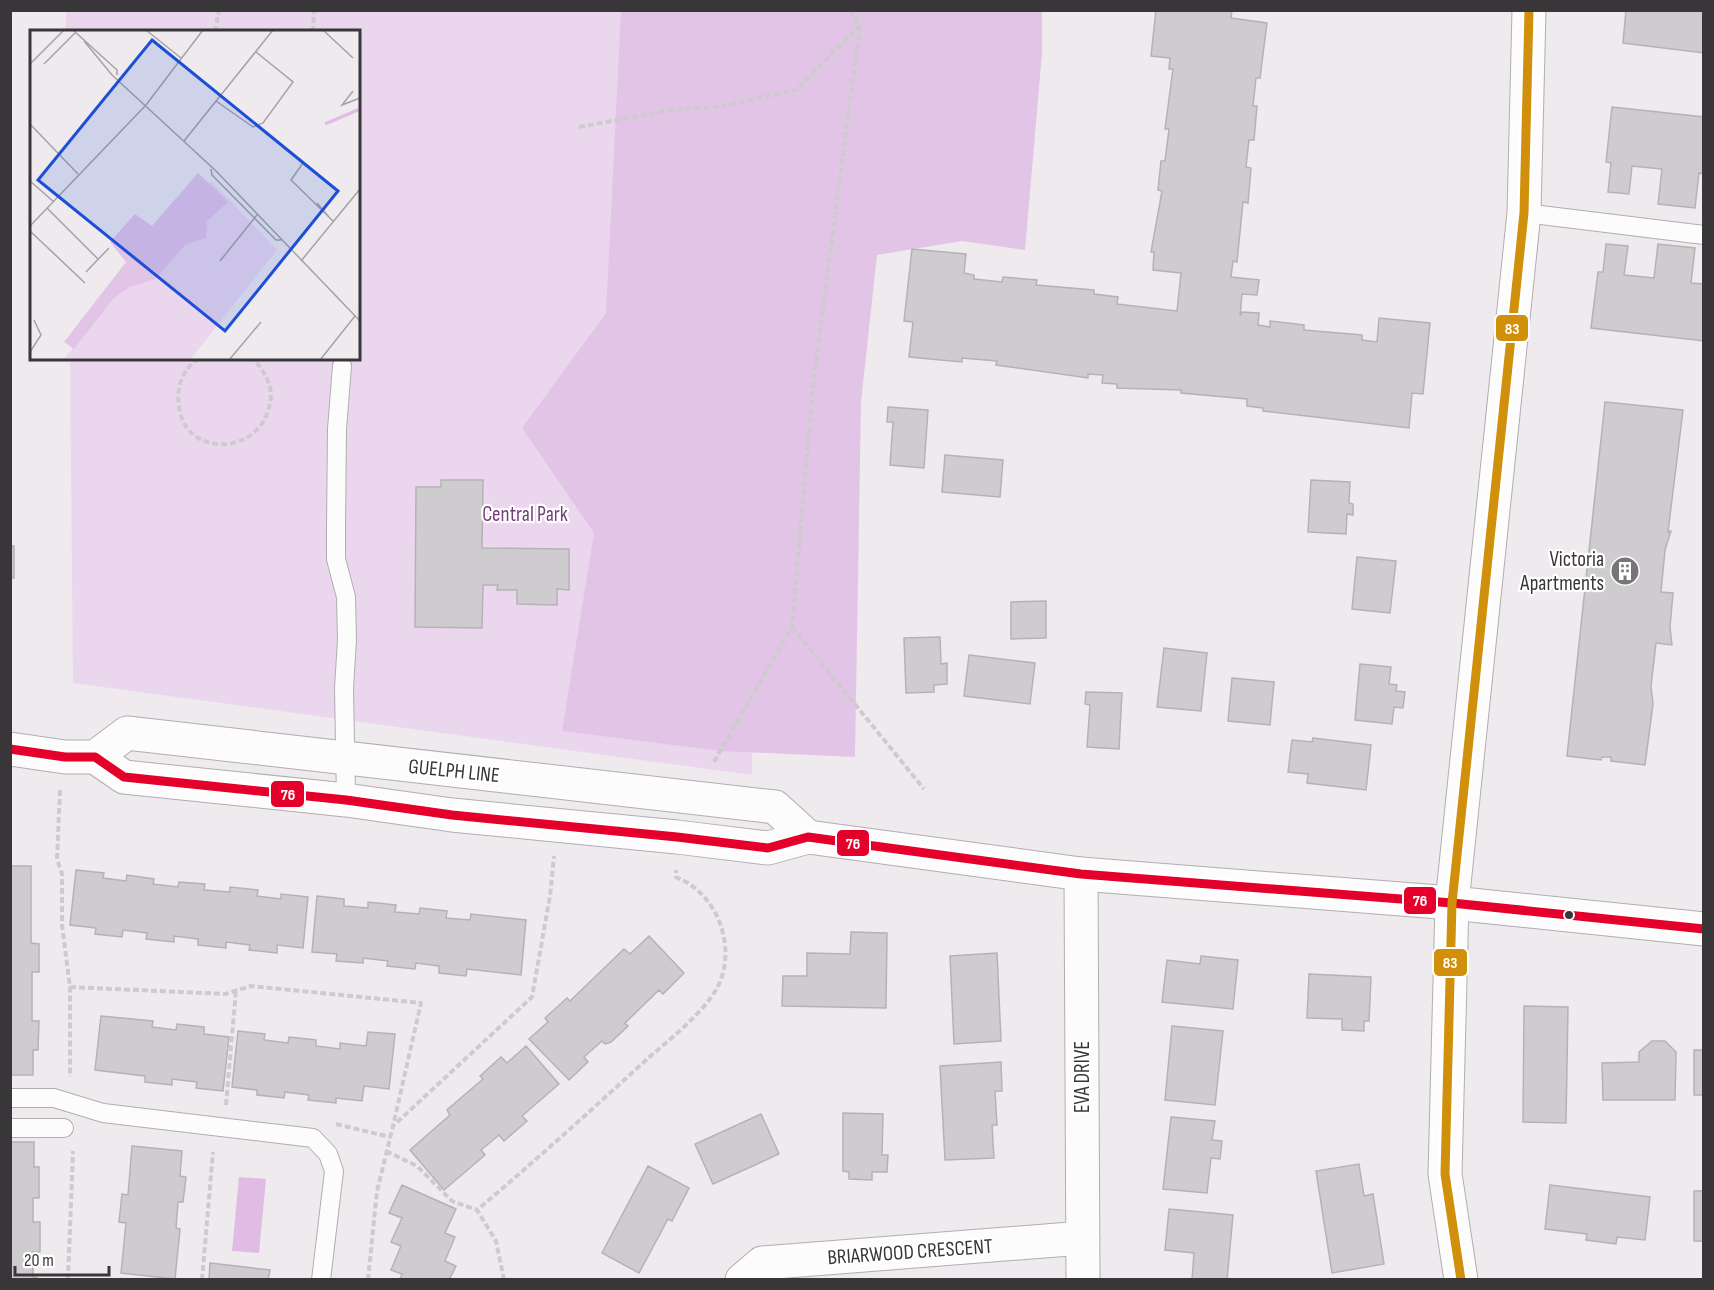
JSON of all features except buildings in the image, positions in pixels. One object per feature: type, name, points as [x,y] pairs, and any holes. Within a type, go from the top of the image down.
[{"type":"main road","points":[[1461,1280],[1445,1174],[1452,903],[1524,213],[1529,10]]},
{"type":"main road","name":"GUELPH LINE","points":[[80,757],[127,733],[775,807],[808,837]]},
{"type":"main road","name":"GUELPH LINE","points":[[10,749],[80,757],[124,777],[346,800],[452,815],[768,848],[808,837],[1081,874],[1452,903],[1704,929]]},
{"type":"main road","name":"EVA DRIVE","points":[[1081,874],[1083,1280]]},
{"type":"main road","name":"BRIARWOOD CRESCENT","points":[[742,1280],[762,1263],[1083,1238]]},
{"type":"lane","points":[[1524,213],[1704,235]]},
{"type":"lane","points":[[342,366],[337,429],[336,559],[346,597],[347,640],[344,688],[346,800]]},
{"type":"lane","points":[[10,1098],[54,1098],[103,1113],[313,1138],[328,1154],[334,1171],[321,1280]]},
{"type":"lane","points":[[10,1128],[64,1128]]},
{"type":"path","points":[[215,30],[219,10]]},
{"type":"path","points":[[313,30],[314,10]]},
{"type":"path","points":[[714,762],[792,627],[813,385],[860,26],[850,10]]},
{"type":"path","points":[[579,128],[671,110],[716,107],[796,90],[860,26]]},
{"type":"path","points":[[195,360],[189,365],[180,380],[177,394],[180,416],[192,433],[204,441],[232,445],[253,436],[265,423],[272,400],[270,385],[262,369],[254,360]]},
{"type":"path","points":[[792,627],[924,789]]},
{"type":"path","points":[[68,1280],[72,1157],[80,1106],[69,1074],[70,987],[62,925],[62,874],[57,859],[58,803],[80,757]]},
{"type":"path","points":[[393,1126],[532,997],[550,896],[558,826]]},
{"type":"path","points":[[477,1210],[538,1158],[677,1031],[702,1007],[717,988],[727,961],[725,939],[716,915],[702,895],[676,877],[677,837]]},
{"type":"path","points":[[70,987],[225,994],[251,986],[421,1003],[377,1191],[368,1280]]},
{"type":"path","points":[[386,1151],[417,1166],[452,1201],[477,1210],[496,1241],[504,1280]]},
{"type":"green space","name":"Central Park","points":[[66,11],[758,11],[752,775],[73,683],[70,360],[360,360],[360,30],[66,30]]},
{"type":"shaded area","points":[[621,11],[1042,11],[1042,53],[1025,250],[962,241],[877,255],[861,402],[855,757],[720,751],[562,731],[594,533],[522,428],[606,313]]},
{"type":"shaded area","points":[[239,1177],[266,1179],[259,1253],[232,1251]]},
{"type":"transit line","name":"83","points":[[1461,1280],[1445,1174],[1452,903],[1524,213],[1529,10]]},
{"type":"transit line","name":"76","points":[[10,749],[65,757],[95,757],[124,777],[346,800],[452,815],[768,848],[808,837],[1081,874],[1452,903],[1704,929]]},
{"type":"place","name":"Victoria Apartments","points":[[1625,571]]}]
